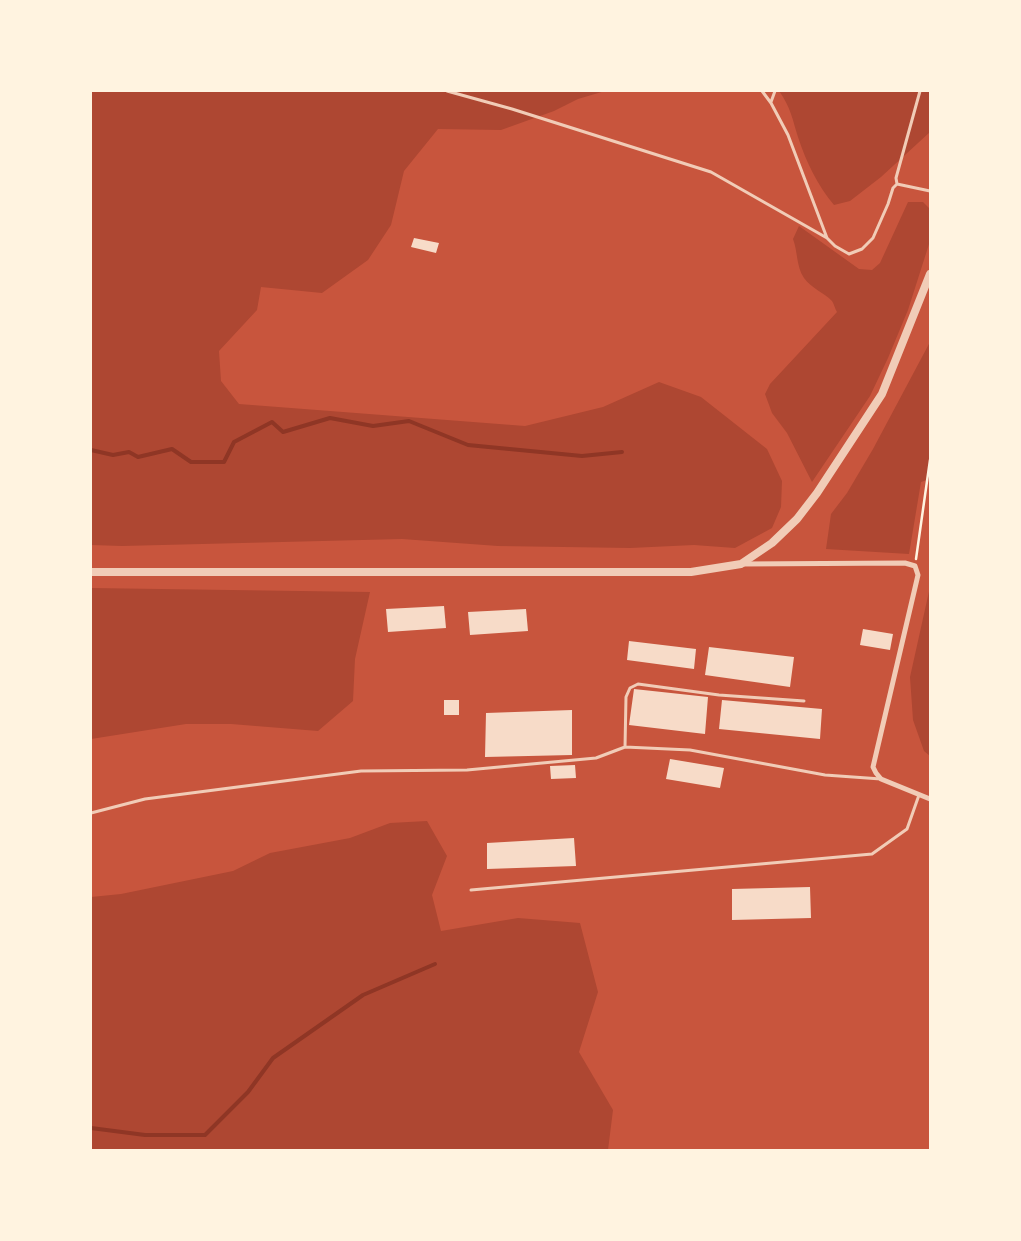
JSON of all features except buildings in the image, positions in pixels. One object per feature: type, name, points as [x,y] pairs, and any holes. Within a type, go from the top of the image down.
[{"type":"street","points":[[741,564],[772,543],[797,519],[817,493],[882,394],[930,274]]},
{"type":"street","points":[[91,572],[691,572],[741,564],[905,563],[915,566],[918,574],[873,767],[881,779],[930,799]]},
{"type":"lane","points":[[447,91],[512,109],[711,172],[828,238],[835,246],[848,254],[862,249],[873,238],[893,188],[898,184]]},
{"type":"lane","points":[[762,91],[771,103],[788,135],[828,238]]},
{"type":"lane","points":[[771,103],[775,91]]},
{"type":"lane","points":[[898,184],[896,178],[920,91]]},
{"type":"lane","points":[[898,184],[930,191]]},
{"type":"lane","points":[[625,748],[626,697],[630,688],[638,684],[719,695],[804,701]]},
{"type":"lane","points":[[91,813],[145,799],[360,771],[467,770],[596,758],[625,748],[690,750],[825,775],[881,779]]},
{"type":"lane","points":[[471,890],[872,854],[907,829],[919,794]]},
{"type":"path","points":[[915,566],[930,460]]},
{"type":"shaded area","points":[[91,91],[605,91],[578,99],[554,111],[501,130],[438,129],[404,171],[391,225],[368,260],[322,293],[261,287],[257,310],[219,351],[221,381],[239,404],[525,426],[603,407],[659,382],[701,397],[767,449],[782,481],[781,507],[772,528],[735,548],[694,545],[630,548],[498,546],[402,539],[122,546],[91,545]]},
{"type":"shaded area","points":[[779,91],[930,91],[930,132],[881,177],[850,201],[834,205],[818,182],[809,164],[789,108]]},
{"type":"shaded area","points":[[908,202],[923,202],[930,209],[930,241],[908,310],[870,396],[812,482],[787,433],[772,413],[765,394],[770,384],[837,312],[832,301],[810,285],[804,278],[793,239],[799,226],[859,269],[872,270],[880,263]]},
{"type":"shaded area","points":[[930,342],[930,479],[921,482],[909,554],[826,549],[831,514],[847,493],[873,449]]},
{"type":"shaded area","points":[[930,587],[930,756],[924,751],[913,720],[910,677]]},
{"type":"shaded area","points":[[91,588],[370,592],[355,659],[353,701],[318,731],[231,724],[186,724],[91,739]]},
{"type":"shaded area","points":[[427,821],[447,856],[432,895],[441,931],[518,918],[580,923],[598,992],[579,1052],[613,1110],[608,1150],[91,1150],[91,897],[121,894],[233,871],[270,853],[350,838],[390,823]]},
{"type":"waterway","points":[[91,450],[113,455],[129,452],[138,457],[172,449],[191,462],[224,462],[234,442],[272,422],[283,432],[330,418],[373,426],[409,421],[468,445],[582,456],[622,452]]},
{"type":"waterway","points":[[91,1128],[145,1135],[205,1135],[248,1092],[273,1058],[363,995],[435,964]]}]
